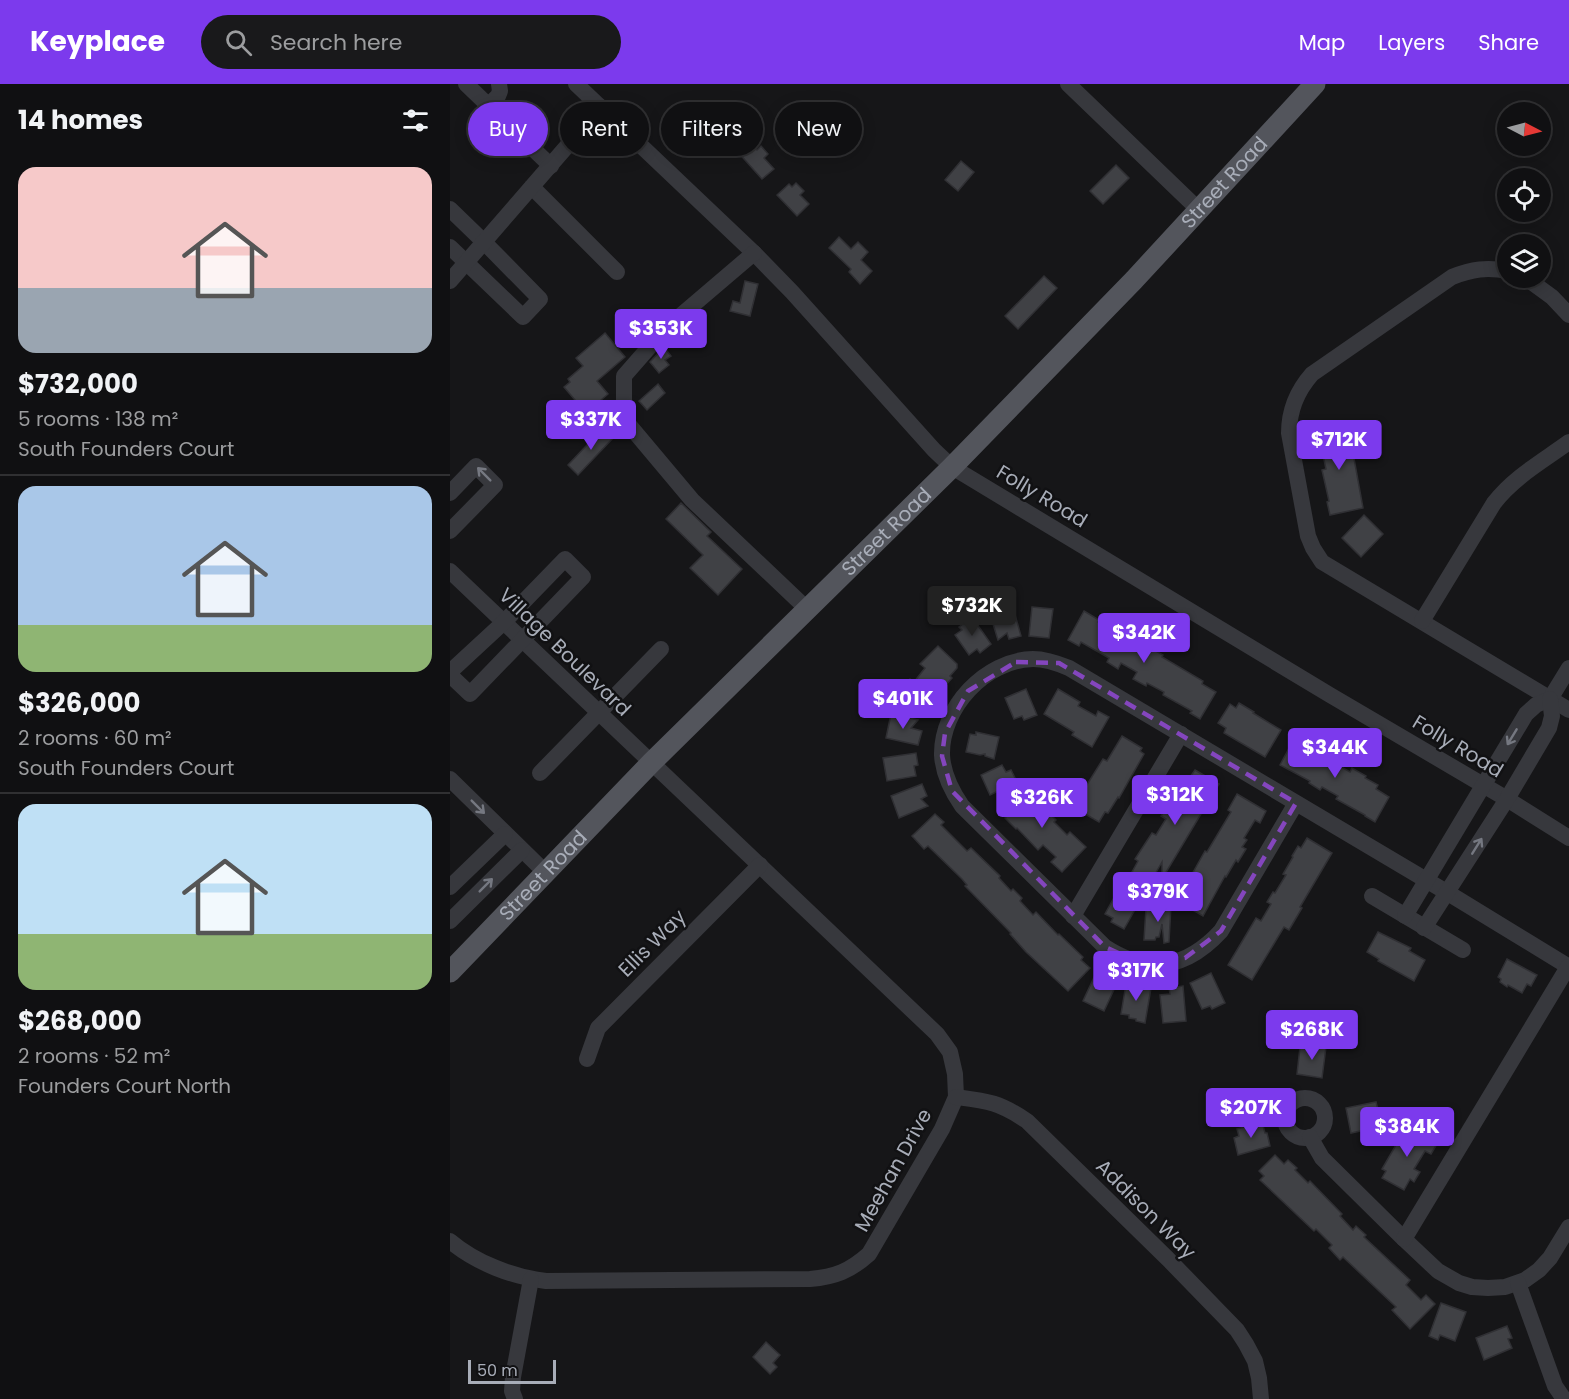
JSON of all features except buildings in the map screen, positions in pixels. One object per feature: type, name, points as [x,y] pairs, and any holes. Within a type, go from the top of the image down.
[{"type":"main road","name":"Street Road","points":[[450,972],[651,763],[952,466],[1134,280],[1315,84]]},
{"type":"street","points":[[466,84],[484,102]]},
{"type":"street","points":[[492,102],[500,91],[499,84]]},
{"type":"street","name":"Folly Road","points":[[576,84],[596,102]]},
{"type":"street","points":[[1068,84],[1199,210]]},
{"type":"street","name":"Folly Road","points":[[649,152],[792,292],[934,450],[952,466],[1569,838]]},
{"type":"street","points":[[540,156],[551,166]]},
{"type":"street","points":[[450,281],[560,156]]},
{"type":"street","points":[[532,187],[617,272]]},
{"type":"street","points":[[450,209],[540,300],[523,317],[450,247]]},
{"type":"street","points":[[754,253],[666,328],[624,376],[624,419],[692,500],[807,609]]},
{"type":"street","points":[[1497,269],[1467,271],[1452,277],[1312,374],[1303,384],[1292,408],[1288,433],[1308,536],[1322,562],[1569,710]]},
{"type":"street","points":[[1539,288],[1569,315]]},
{"type":"street","points":[[1422,621],[1503,492],[1519,477],[1569,442]]},
{"type":"street","points":[[450,493],[476,466],[495,485],[450,531]]},
{"type":"street","points":[[565,559],[583,577],[522,640],[470,694],[450,674],[565,559]]},
{"type":"street","name":"Village Boulevard","points":[[450,571],[651,763]]},
{"type":"street","points":[[540,773],[661,649]]},
{"type":"street","points":[[1296,803],[1221,931],[1200,951],[1185,958],[1158,964],[1141,963],[1119,956],[1105,947],[962,806],[945,774],[943,744],[947,724],[956,705],[968,691],[1000,667],[1032,659],[1048,661],[1069,668],[1448,893],[1568,967],[1404,1239]]},
{"type":"street","points":[[1405,915],[1526,714],[1536,705],[1550,699],[1569,668]]},
{"type":"street","points":[[1424,928],[1507,799],[1549,728],[1552,716],[1550,699]]},
{"type":"street","points":[[1072,916],[1181,734]]},
{"type":"street","name":"Meehan Drive","points":[[450,1241],[487,1264],[531,1279],[546,1281],[798,1279],[837,1275],[856,1265],[869,1254],[942,1129],[956,1097],[955,1074],[950,1052],[937,1034],[651,763]]},
{"type":"street","points":[[450,779],[546,873]]},
{"type":"street","points":[[450,887],[505,834]]},
{"type":"street","points":[[450,921],[522,849]]},
{"type":"street","name":"Ellis Way","points":[[587,1059],[598,1028],[760,865]]},
{"type":"street","points":[[1372,897],[1463,950]]},
{"type":"street","name":"Addison Way","points":[[956,1097],[1001,1105],[1027,1121],[1168,1259],[1237,1330],[1255,1361],[1261,1399]]},
{"type":"street","points":[[1310,1137],[1322,1158],[1404,1239],[1438,1271],[1459,1283],[1488,1288],[1518,1283],[1545,1264],[1569,1227]]},
{"type":"street","points":[[515,1399],[512,1391],[513,1377],[531,1279]]},
{"type":"street","points":[[1518,1283],[1555,1386],[1564,1399]]},
{"type":"highlighted area","points":[[1016,662],[1059,663],[1296,803],[1221,931],[1185,958],[1141,963],[1105,947],[952,791],[942,756],[945,733],[968,691]]}]
